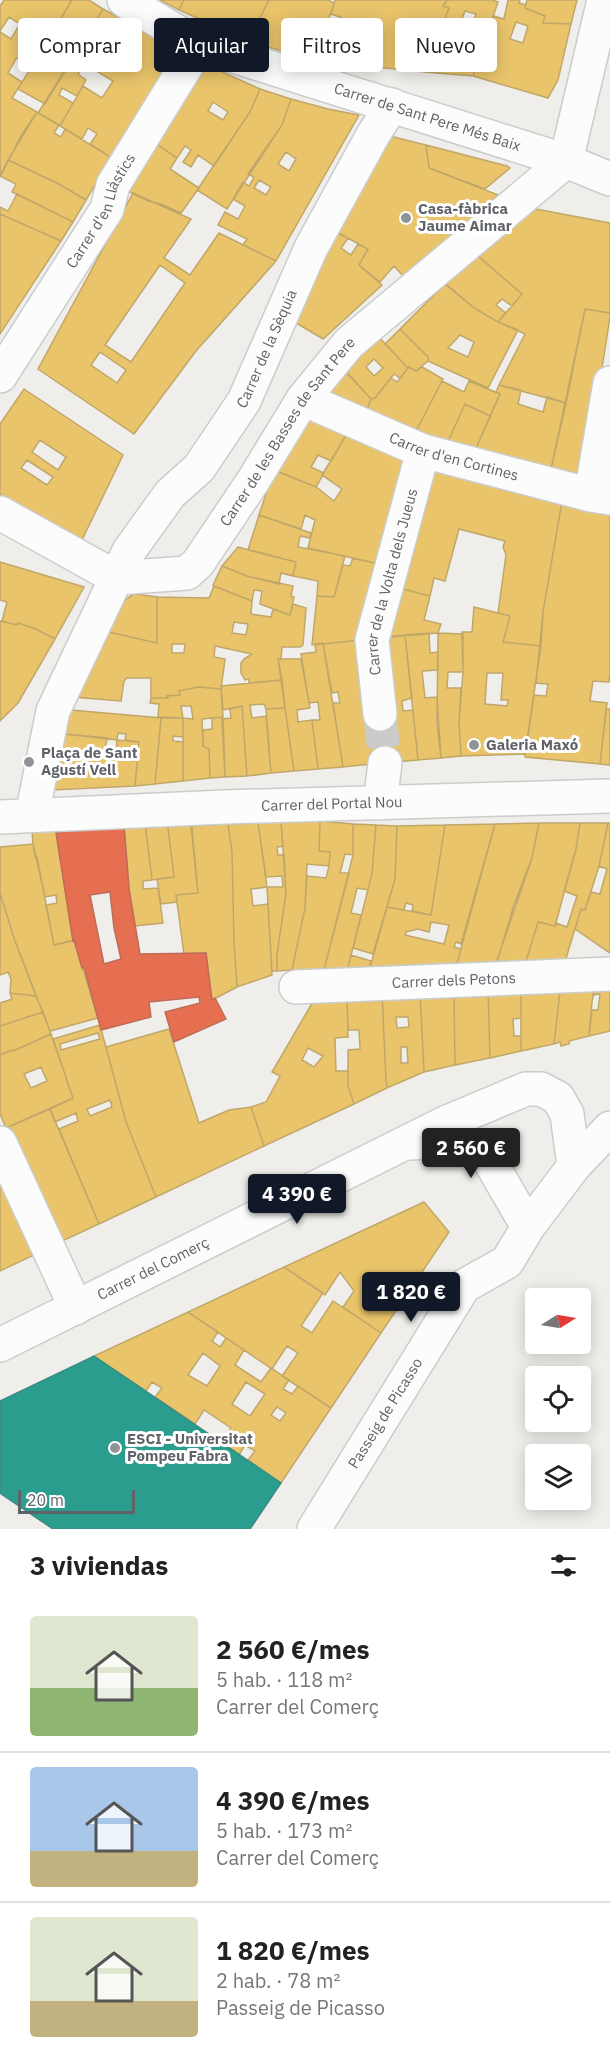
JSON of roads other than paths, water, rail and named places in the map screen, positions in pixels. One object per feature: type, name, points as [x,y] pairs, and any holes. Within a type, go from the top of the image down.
[{"type":"street","name":"Carrer de Sant Pere Més Baix","points":[[124,0],[154,18]]},
{"type":"street","points":[[566,161],[604,0]]},
{"type":"street","name":"Carrer de Sant Pere Més Baix","points":[[269,67],[566,161],[610,179]]},
{"type":"street","name":"Carrer d'en Llàstics","points":[[0,376],[107,209],[112,185],[182,72]]},
{"type":"street","name":"Carrer de la Sèquia","points":[[117,578],[129,551],[170,494],[200,468],[244,401],[311,248],[392,105]]},
{"type":"street","name":"Carrer de les Basses de Sant Pere","points":[[117,578],[187,573],[198,563],[253,481],[303,399],[349,343],[566,161]]},
{"type":"street","points":[[600,496],[610,383]]},
{"type":"street","name":"Carrer d'en Cortines","points":[[303,399],[423,451],[600,496]]},
{"type":"street","name":"Carrer de la Volta dels Jueus","points":[[380,714],[372,640],[423,451]]},
{"type":"street","points":[[0,513],[117,578],[53,711],[28,816]]},
{"type":"street","points":[[380,803],[385,763]]},
{"type":"street","name":"Carrer del Portal Nou","points":[[28,816],[225,807],[610,796]]},
{"type":"street","name":"Carrer dels Petons","points":[[296,987],[610,974]]},
{"type":"street","name":"Carrer del Comerç","points":[[0,1346],[404,1143],[525,1089],[541,1089],[558,1098],[567,1114],[573,1166]]},
{"type":"street","points":[[573,1166],[610,1128]]},
{"type":"street","name":"Carrer del Comerç","points":[[404,1143],[436,1142],[473,1148],[489,1158],[528,1227]]},
{"type":"street","points":[[0,1143],[76,1308]]},
{"type":"street","name":"Passeig de Picasso","points":[[314,1529],[464,1286],[507,1262],[528,1227],[573,1166]]},
{"type":"tunnel","points":[[380,714],[385,763]]},
{"type":"place","name":"Casa-fàbrica Jaume Aimar","points":[[406,218]]},
{"type":"place","name":"Galeria Maxó","points":[[474,745]]},
{"type":"place","name":"Plaça de Sant Agustí Vell","points":[[29,762]]},
{"type":"place","name":"ESCI - Universitat Pompeu Fabra","points":[[115,1448]]}]
